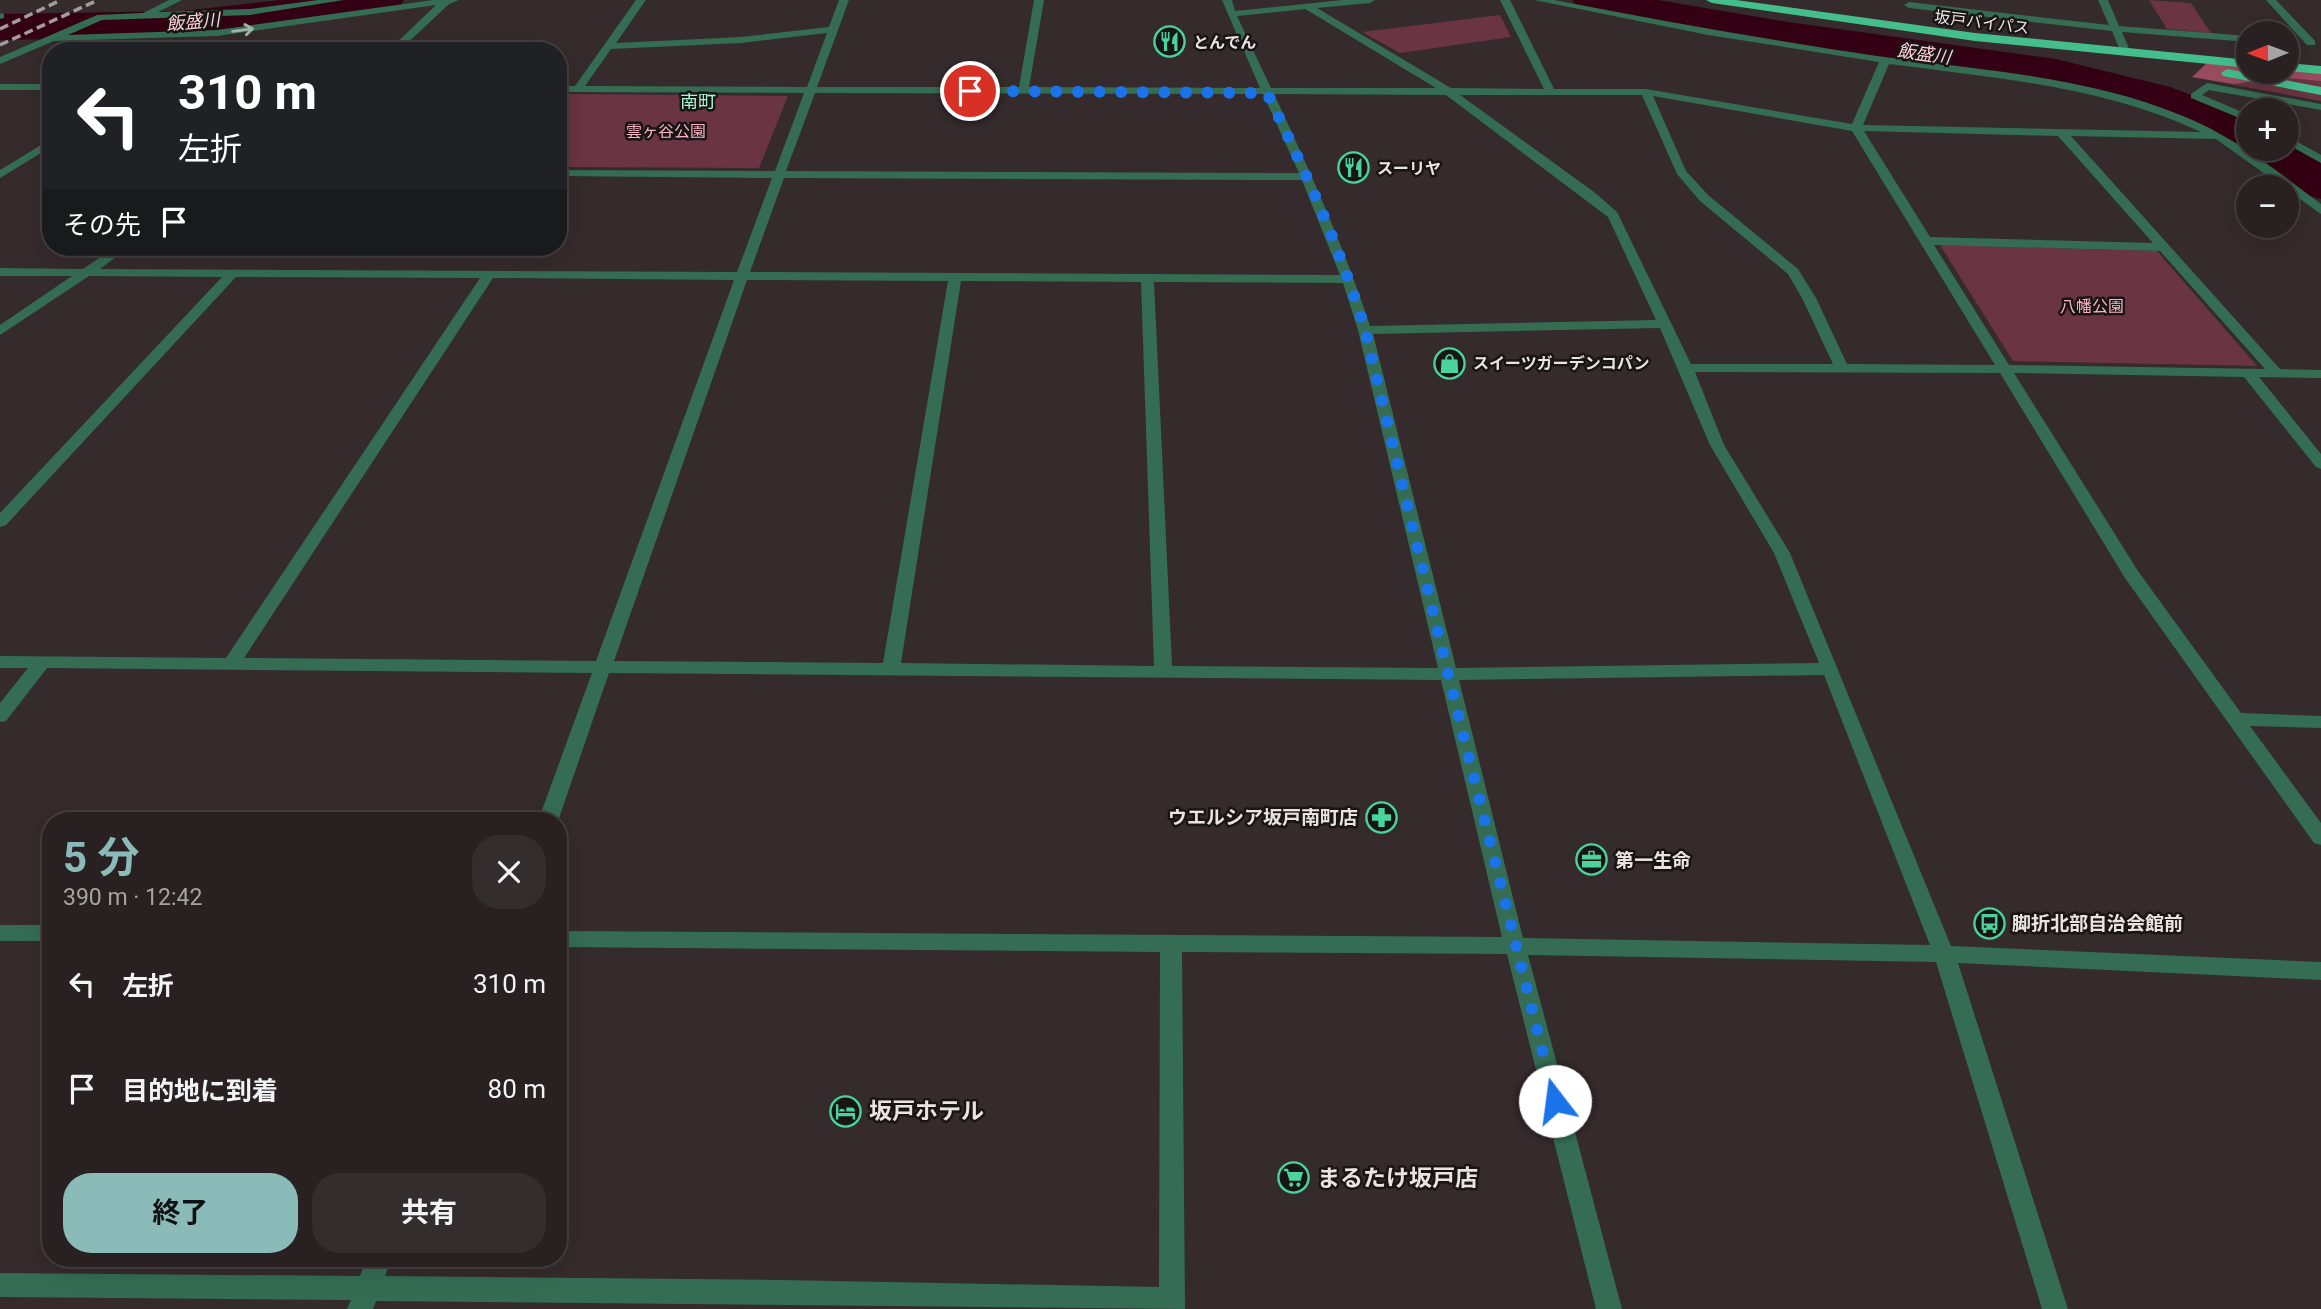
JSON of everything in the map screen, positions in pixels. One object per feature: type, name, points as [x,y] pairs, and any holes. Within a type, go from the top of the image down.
[{"type":"highway","name":"坂戸バイパス","points":[[1712,0],[1907,13]]},
{"type":"highway","name":"坂戸バイパス","points":[[1779,0],[1907,13],[2121,41],[2236,51]]},
{"type":"highway","points":[[1907,13],[2014,46],[2190,67],[2321,91]]},
{"type":"highway","name":"坂戸バイパス","points":[[2121,41],[2236,62]]},
{"type":"highway","points":[[2300,56],[2321,58]]},
{"type":"highway","points":[[2300,68],[2321,70]]},
{"type":"street","points":[[139,16],[177,0]]},
{"type":"street","points":[[42,42],[95,19],[250,12],[339,0]]},
{"type":"street","points":[[58,35],[218,33],[449,0]]},
{"type":"street","points":[[403,42],[449,0]]},
{"type":"street","points":[[577,90],[641,0]]},
{"type":"street","points":[[551,812],[742,275],[782,174],[809,91],[844,0]]},
{"type":"street","points":[[1023,92],[1039,0]]},
{"type":"street","points":[[1227,0],[1267,93],[1308,177],[1350,279],[1365,330],[1515,946],[1609,1309]]},
{"type":"street","points":[[1231,14],[1370,0]]},
{"type":"street","points":[[1505,0],[1551,93]]},
{"type":"street","points":[[1539,0],[1757,41],[2084,90],[2166,114],[2217,136],[2258,161],[2321,210]]},
{"type":"street","points":[[2103,0],[2121,41],[2236,39]]},
{"type":"street","points":[[2271,0],[2316,43]]},
{"type":"street","points":[[1310,8],[1451,93],[1590,195],[1613,215],[1686,368],[1717,445],[1782,553],[1830,669],[1944,954],[2054,1309]]},
{"type":"street","points":[[608,46],[741,40],[831,30]]},
{"type":"street","points":[[0,61],[42,42]]},
{"type":"street","points":[[1856,128],[1885,60]]},
{"type":"street","points":[[2236,113],[2195,96],[2207,86],[2272,98]]},
{"type":"street","points":[[0,87],[42,87]]},
{"type":"street","points":[[567,89],[1646,92],[1856,128],[2217,136]]},
{"type":"street","points":[[1646,92],[1681,172],[1704,198],[1793,272],[1809,298],[1842,368]]},
{"type":"street","points":[[2299,103],[2321,107]]},
{"type":"street","points":[[1856,128],[2132,574],[2321,838]]},
{"type":"street","points":[[2061,132],[2277,374]]},
{"type":"street","points":[[2299,146],[2321,160]]},
{"type":"street","points":[[0,175],[42,148]]},
{"type":"street","points":[[567,173],[1308,177]]},
{"type":"street","points":[[1926,241],[2166,247]]},
{"type":"street","points":[[0,331],[110,256]]},
{"type":"street","points":[[0,272],[1350,279]]},
{"type":"street","points":[[0,522],[232,274]]},
{"type":"street","points":[[230,665],[489,275]]},
{"type":"street","points":[[891,668],[955,278]]},
{"type":"street","points":[[1147,279],[1163,672]]},
{"type":"street","points":[[1365,330],[1666,324]]},
{"type":"street","points":[[1686,368],[2321,374]]},
{"type":"street","points":[[2248,373],[2321,464]]},
{"type":"street","points":[[0,662],[1448,674],[1830,669]]},
{"type":"street","points":[[0,716],[42,663]]},
{"type":"street","points":[[2237,719],[2321,722]]},
{"type":"street","points":[[0,933],[42,933]]},
{"type":"street","points":[[567,939],[1515,946],[1944,954],[2321,971]]},
{"type":"street","points":[[0,1285],[365,1298],[1172,1305],[1171,944]]},
{"type":"street","points":[[365,1298],[377,1267]]},
{"type":"green space","points":[[2149,0],[2191,3],[2211,33],[2167,29]]},
{"type":"green space","points":[[1500,15],[1511,37],[1400,53],[1362,32]]},
{"type":"green space","points":[[2236,73],[2236,84],[2300,84],[2300,73],[2321,73],[2321,101],[2192,77]]},
{"type":"green space","name":"雲ヶ谷公園","points":[[567,94],[788,96],[759,168],[567,167]]},
{"type":"green space","name":"八幡公園","points":[[1940,245],[2157,251],[2257,366],[2013,361]]},
{"type":"shaded area","points":[[2207,63],[2236,66],[2236,84],[2192,77]]},
{"type":"shaded area","points":[[2300,71],[2321,73],[2321,81],[2300,79]]},
{"type":"waterway","name":"飯盛川","points":[[0,27],[183,24],[384,0]]},
{"type":"waterway","name":"飯盛川","points":[[1592,0],[1788,34],[2056,73],[2154,97],[2236,129]]},
{"type":"waterway","name":"飯盛川","points":[[2289,161],[2321,184]]},
{"type":"railway","points":[[0,29],[61,0]]},
{"type":"railway","points":[[0,45],[98,0]]},
{"type":"place","name":"とんでん","points":[[1170,42]]},
{"type":"place","name":"スーリヤ","points":[[1354,168]]},
{"type":"place","name":"スイーツガーデンコパン","points":[[1450,363]]},
{"type":"place","name":"ウエルシア坂戸南町店","points":[[1381,817]]},
{"type":"place","name":"第一生命","points":[[1592,860]]},
{"type":"place","name":"脚折北部自治会館前","points":[[1989,923]]},
{"type":"place","name":"坂戸ホテル","points":[[846,1111]]},
{"type":"place","name":"まるたけ坂戸店","points":[[1294,1178]]},
{"type":"district","name":"南町","points":[[698,102]]},
{"type":"route","points":[[970,91],[1267,93],[1308,177],[1350,279],[1365,330],[1555,1101]]}]
